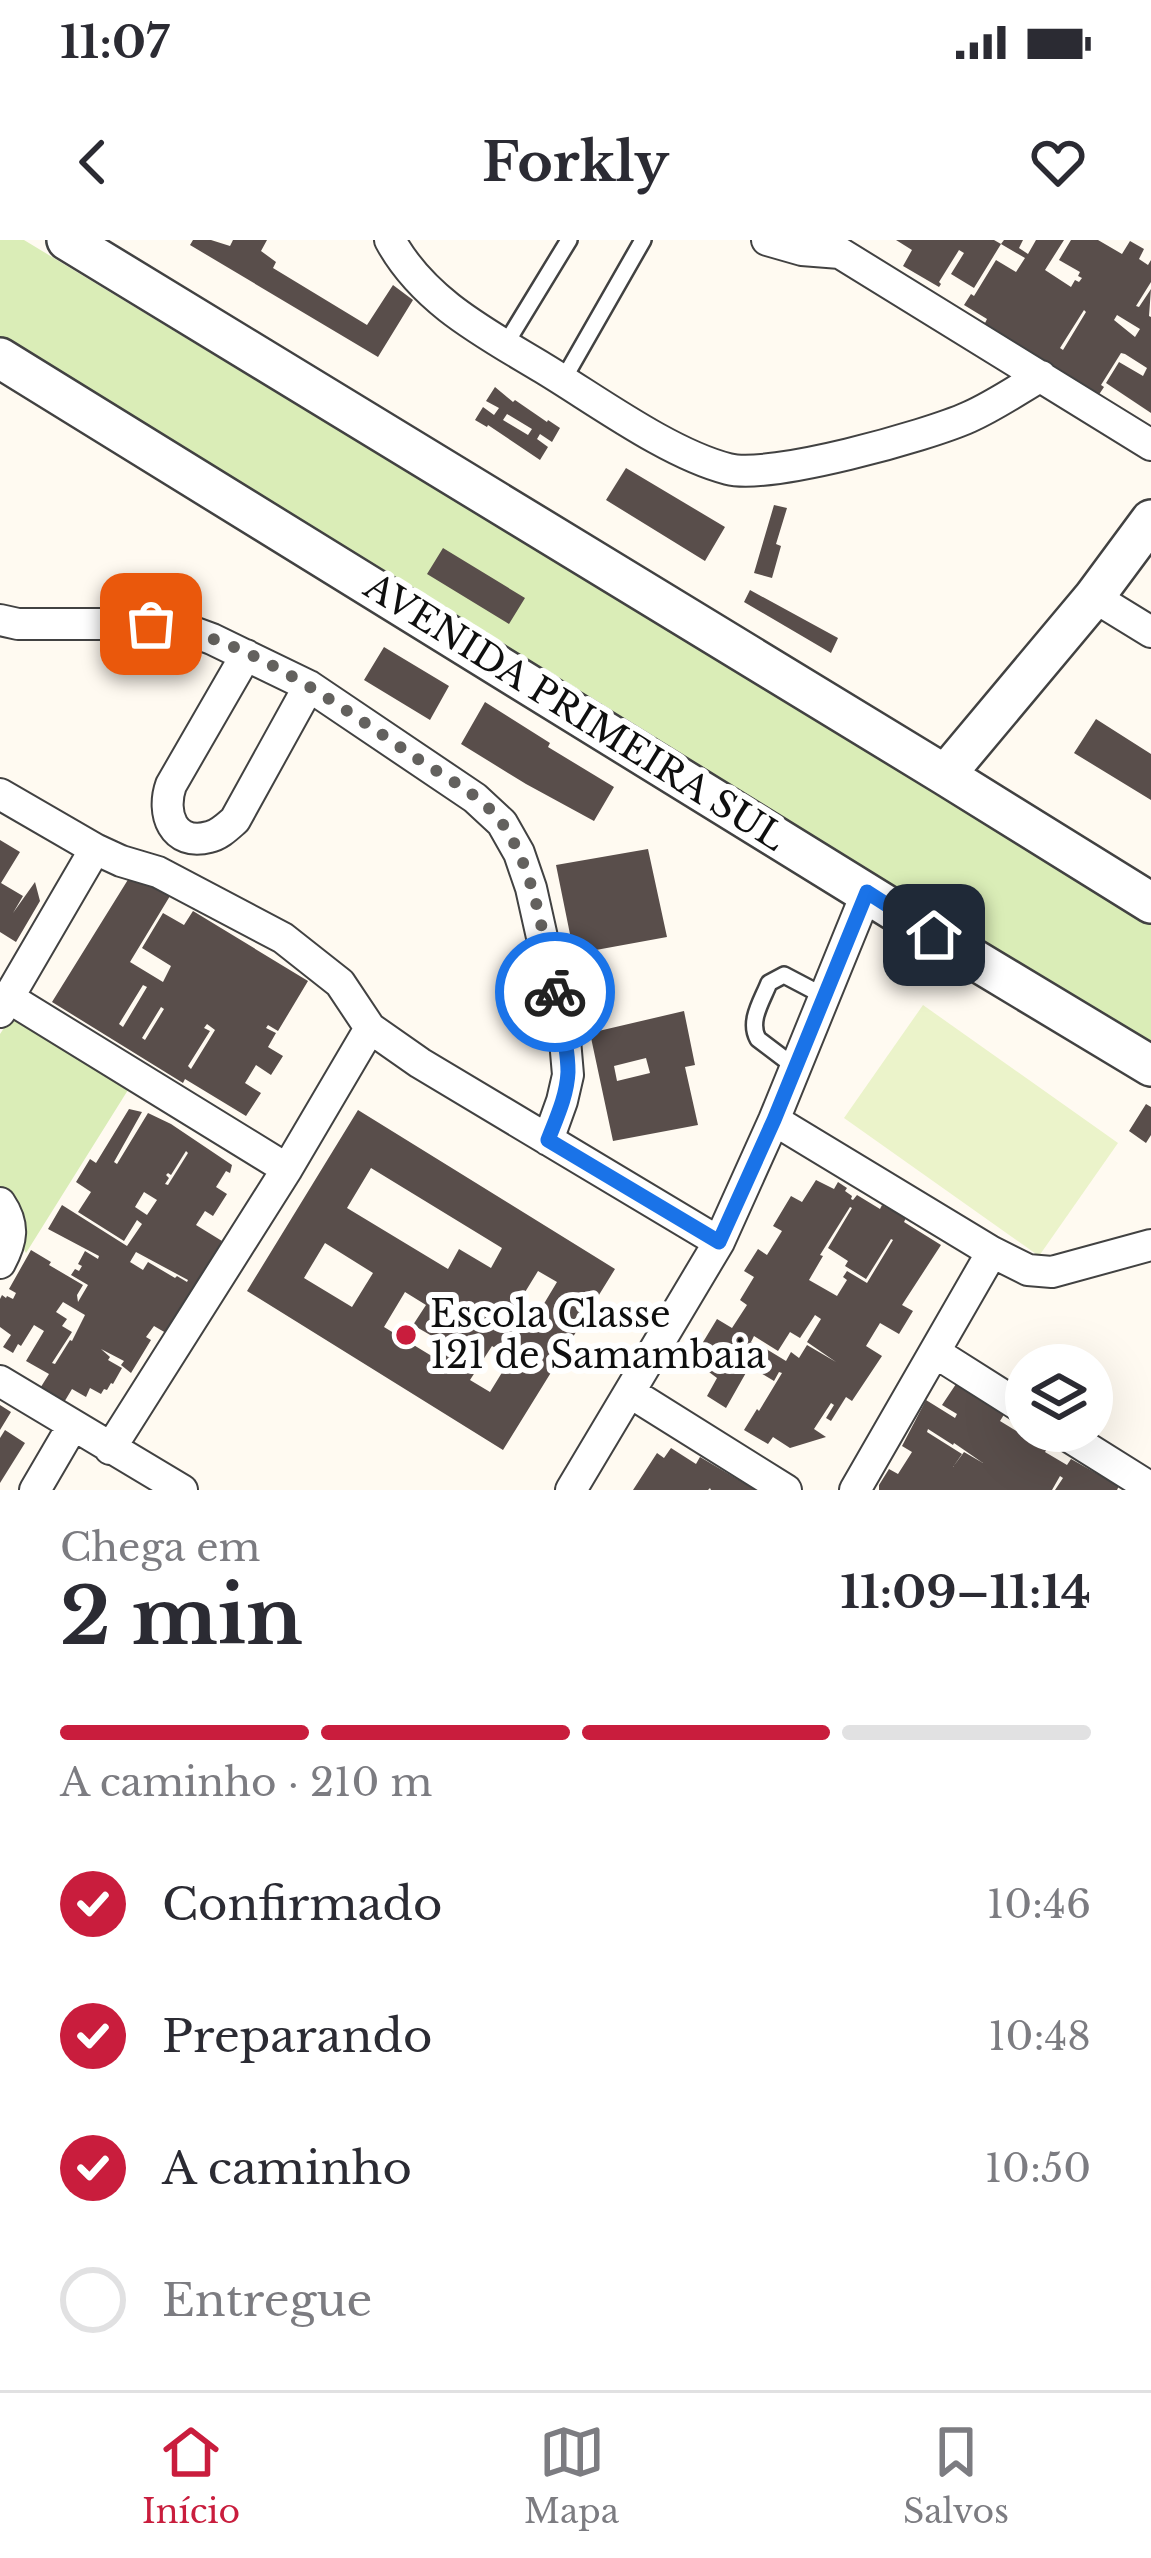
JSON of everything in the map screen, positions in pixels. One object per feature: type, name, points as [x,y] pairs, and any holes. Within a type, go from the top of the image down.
[{"type":"street","points":[[67,240],[1151,903]]},
{"type":"street","points":[[390,240],[427,290],[464,320],[685,454],[733,471],[784,469],[939,429],[1041,376]]},
{"type":"street","points":[[767,240],[802,250],[843,247],[1151,445]]},
{"type":"street","name":"AVENIDA PRIMEIRA SUL","points":[[0,358],[1151,1066]]},
{"type":"street","points":[[945,775],[1094,597],[1151,520]]},
{"type":"street","points":[[1094,597],[1151,632]]},
{"type":"street","points":[[0,620],[182,628],[310,686],[475,798],[502,823],[531,888],[565,1040],[568,1076],[548,1140]]},
{"type":"street","points":[[246,655],[171,785],[165,801],[178,832],[194,839],[207,838],[235,820],[310,686]]},
{"type":"street","points":[[0,794],[95,849],[158,872],[283,938],[340,983],[370,1028],[420,1063],[719,1242]]},
{"type":"street","points":[[95,849],[4,1005],[287,1169]]},
{"type":"street","points":[[571,1490],[719,1242],[867,892]]},
{"type":"street","points":[[110,1448],[287,1169],[370,1028]]},
{"type":"street","points":[[774,1120],[1028,1270],[1052,1272],[1151,1246]]},
{"type":"street","points":[[0,1203],[11,1227],[11,1240],[0,1263]]},
{"type":"street","points":[[855,1490],[992,1252]]},
{"type":"street","points":[[936,1353],[1005,1397]]},
{"type":"street","points":[[0,1381],[182,1490]]},
{"type":"street","points":[[631,1393],[786,1490]]},
{"type":"street","points":[[35,1490],[73,1425]]},
{"type":"street","points":[[1094,1452],[1151,1488]]},
{"type":"lane","points":[[506,345],[569,240]]},
{"type":"lane","points":[[563,380],[643,240]]},
{"type":"lane","points":[[795,1067],[754,1032],[769,983],[784,975],[824,996]]},
{"type":"green space","points":[[0,240],[24,240],[1151,922],[1151,1052],[0,346]]},
{"type":"green space","points":[[923,1005],[1118,1143],[1039,1256],[844,1118]]},
{"type":"green space","points":[[12,1016],[128,1090],[26,1253],[0,1206],[0,1034]]},
{"type":"building","points":[[193,240],[230,246],[233,240],[267,240],[261,251],[276,262],[273,268],[367,325],[393,285],[413,300],[378,357],[190,245]]},
{"type":"building","points":[[896,240],[994,240],[1001,244],[974,288],[951,274],[964,253],[959,250],[939,287],[903,266],[912,250]]},
{"type":"building","points":[[1023,240],[1019,248],[1028,254],[1036,240],[1064,240],[1045,270],[1071,287],[1082,278],[1080,272],[1059,260],[1071,240],[1098,240],[1122,254],[1130,241],[1144,249],[1139,259],[1148,265],[1151,260],[1151,282],[1136,306],[1151,289],[1151,413],[1106,383],[1119,362],[1143,376],[1147,368],[1125,354],[1121,353],[1098,396],[984,325],[987,319],[964,305],[996,260],[1016,272],[1025,258],[1001,244]],"holes":[[[1086,312],[1063,350],[1060,348]],[[1117,315],[1140,329],[1135,337],[1114,320]]]},
{"type":"building","points":[[495,387],[560,428],[552,442],[540,434],[537,439],[548,447],[540,460],[475,420],[483,407],[494,415],[499,408],[486,401]],"holes":[[[507,414],[532,429],[528,435],[503,420]]]},
{"type":"building","points":[[626,468],[725,527],[705,561],[606,500]]},
{"type":"building","points":[[774,505],[787,508],[772,578],[754,573]]},
{"type":"building","points":[[443,548],[525,598],[509,624],[427,574]]},
{"type":"building","points":[[750,590],[838,638],[831,653],[744,602]]},
{"type":"building","points":[[384,647],[449,686],[430,720],[364,680]]},
{"type":"building","points":[[485,702],[614,787],[594,821],[461,744]]},
{"type":"building","points":[[1096,719],[1151,754],[1151,800],[1074,753]]},
{"type":"building","points":[[0,840],[20,852],[1,883],[23,896],[13,913],[35,882],[40,901],[16,942],[0,932]]},
{"type":"building","points":[[648,849],[667,937],[574,954],[556,865]]},
{"type":"building","points":[[129,878],[143,880],[170,896],[130,962],[163,982],[171,966],[142,948],[163,913],[184,925],[193,911],[308,981],[278,1031],[266,1028],[276,1033],[268,1047],[283,1056],[271,1075],[256,1065],[245,1083],[261,1093],[246,1116],[52,1002]],"holes":[[[143,985],[147,987],[123,1027],[119,1024]],[[161,1007],[164,1009],[145,1040]],[[207,1024],[215,1030],[191,1069],[188,1066],[210,1031],[204,1028]]]},
{"type":"building","points":[[684,1011],[695,1065],[685,1067],[698,1125],[613,1141],[590,1033]],"holes":[[[646,1058],[650,1073],[617,1081],[614,1066]]]},
{"type":"building","points":[[1146,1104],[1151,1107],[1151,1135],[1146,1143],[1129,1131]]},
{"type":"building","points":[[129,1109],[142,1112],[117,1164],[148,1113],[232,1165],[216,1187],[227,1194],[213,1216],[205,1211],[196,1225],[222,1241],[166,1333],[154,1326],[131,1373],[121,1365],[124,1361],[101,1349],[122,1368],[113,1384],[101,1394],[90,1388],[86,1397],[72,1389],[63,1404],[39,1390],[49,1374],[26,1361],[44,1331],[34,1325],[13,1353],[3,1347],[11,1335],[0,1327],[0,1299],[2,1295],[13,1299],[16,1293],[9,1289],[31,1250],[83,1285],[78,1302],[88,1285],[71,1275],[82,1266],[78,1264],[85,1251],[99,1256],[48,1229],[62,1205],[127,1246],[142,1224],[137,1220],[124,1241],[78,1212],[91,1192],[76,1182],[90,1159],[96,1163]],"holes":[[[186,1151],[168,1185],[165,1184],[166,1175],[171,1175]],[[144,1192],[157,1200],[147,1215],[135,1207]],[[136,1252],[188,1280],[148,1262],[143,1270],[130,1262]],[[63,1302],[85,1315],[55,1364],[72,1332],[62,1326],[67,1319],[56,1312]]]},
{"type":"building","points":[[358,1110],[615,1269],[503,1450],[247,1291]],"holes":[[[371,1168],[502,1248],[491,1268],[459,1249],[448,1269],[347,1208]],[[325,1243],[373,1273],[352,1307],[304,1278]],[[538,1271],[557,1282],[533,1322],[514,1310]],[[405,1292],[426,1305],[413,1325],[444,1343],[435,1358],[384,1327]],[[492,1346],[511,1358],[490,1392],[470,1380]]]},
{"type":"building","points":[[816,1180],[834,1189],[838,1182],[851,1199],[857,1195],[880,1209],[882,1205],[941,1245],[902,1305],[913,1311],[899,1334],[880,1323],[866,1346],[882,1356],[852,1401],[846,1397],[831,1421],[826,1418],[831,1403],[814,1429],[826,1437],[790,1448],[773,1437],[768,1444],[744,1430],[782,1373],[774,1381],[751,1367],[763,1347],[786,1361],[791,1352],[799,1358],[807,1345],[836,1362],[807,1342],[821,1319],[815,1315],[800,1338],[790,1332],[778,1351],[754,1336],[751,1342],[760,1348],[726,1408],[707,1396],[717,1378],[694,1357],[717,1319],[732,1328],[747,1305],[740,1300],[754,1277],[744,1271],[758,1249],[767,1255],[782,1231],[773,1226],[791,1196],[802,1202]],"holes":[[[852,1208],[828,1248],[848,1261],[845,1266],[866,1279],[893,1240],[867,1283],[847,1271],[837,1296],[809,1280],[820,1255]]]},
{"type":"building","points":[[956,1384],[1005,1413],[1000,1421],[1005,1424],[1005,1452],[1045,1452],[1067,1465],[1071,1459],[1119,1486],[1117,1490],[1055,1490],[1060,1476],[1052,1490],[879,1490],[889,1469],[898,1474],[912,1452],[902,1446],[926,1400],[955,1418],[957,1414],[942,1405]],"holes":[[[928,1429],[983,1463],[964,1452],[953,1467],[962,1454]]]},
{"type":"building","points":[[0,1405],[11,1412],[0,1430]]},
{"type":"building","points":[[5,1430],[25,1443],[0,1483],[0,1438]]},
{"type":"building","points":[[671,1448],[696,1464],[700,1457],[756,1490],[633,1490],[657,1453],[664,1458]]},
{"type":"way so far","points":[[151,624],[212,639],[310,686],[475,798],[502,823],[519,853],[555,992]]},
{"type":"place","name":"Escola Classe 121 de Samambaia","points":[[406,1335]]},
{"type":"route","points":[[555,992],[568,1076],[548,1140],[719,1242],[867,892],[934,935]]}]
